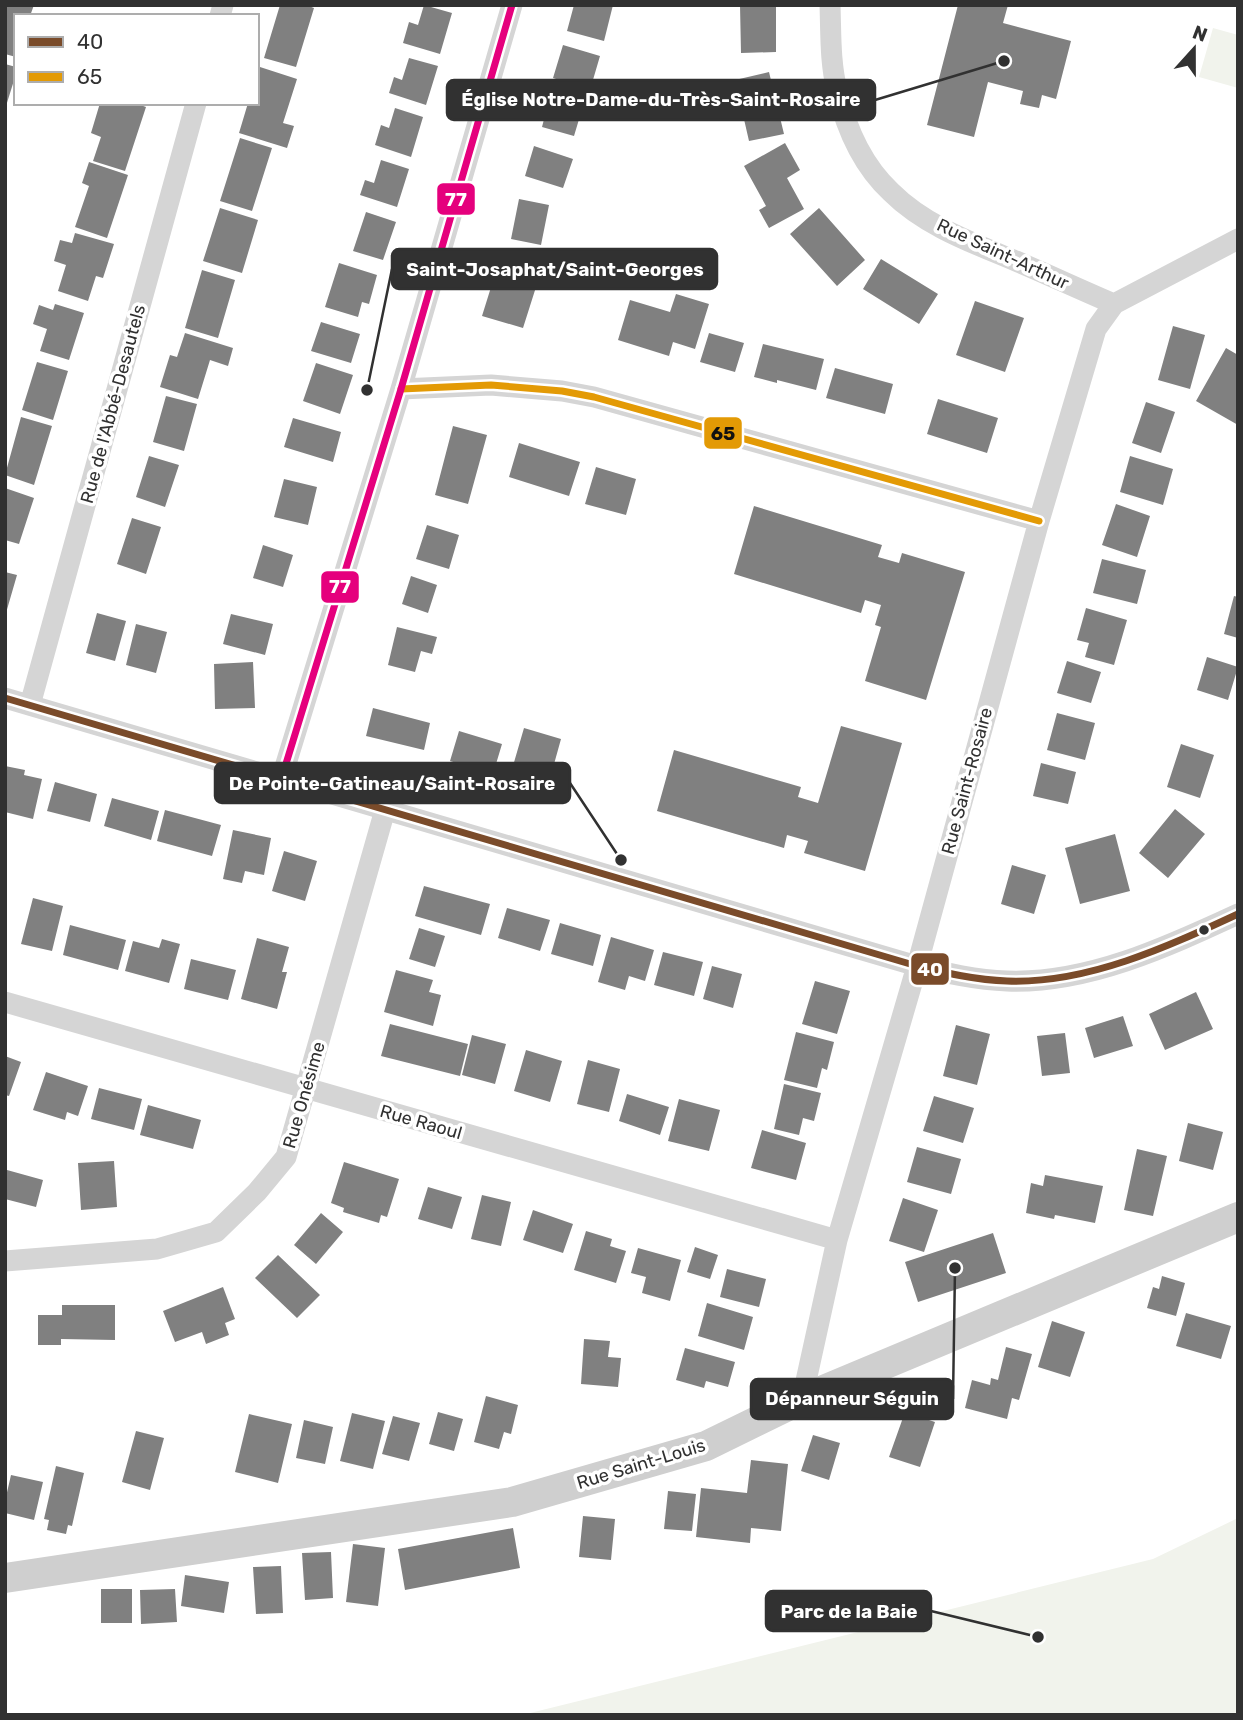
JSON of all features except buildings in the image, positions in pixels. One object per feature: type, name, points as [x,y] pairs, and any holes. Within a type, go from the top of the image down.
[{"type":"street","points":[[281,780],[401,389],[512,5]]},
{"type":"street","name":"Rue Saint-Arthur","points":[[830,5],[832,63],[844,117],[864,160],[892,194],[937,226],[1114,304]]},
{"type":"street","name":"Rue de l'Abbé-Desautels","points":[[30,705],[195,105]]},
{"type":"street","name":"Rue Saint-Rosaire","points":[[802,1399],[837,1240],[1039,521],[1096,329],[1114,304],[1234,248]]},
{"type":"street","points":[[401,389],[491,385],[562,391],[594,397],[1039,521]]},
{"type":"street","points":[[5,698],[916,966],[976,978],[1009,981],[1078,974],[1141,956],[1236,911]]},
{"type":"street","name":"Rue Onésime","points":[[5,1261],[157,1249],[216,1232],[257,1192],[286,1157],[385,810]]},
{"type":"street","name":"Rue Raoul","points":[[5,1002],[837,1240]]},
{"type":"street","name":"Rue Saint-Louis","points":[[5,1578],[512,1503],[706,1446],[802,1399],[1238,1217]]},
{"type":"shaded area","points":[[1213,28],[1238,35],[1238,88],[1199,77]]},
{"type":"shaded area","points":[[1238,1518],[1238,1715],[522,1715],[1153,1559]]},
{"type":"transit line","name":"77","points":[[281,780],[401,389],[512,5]]},
{"type":"transit line","name":"65","points":[[401,389],[491,385],[562,391],[594,397],[1039,521]]},
{"type":"transit line","name":"40","points":[[5,698],[917,966],[961,976],[1007,981],[1037,980],[1097,970],[1183,939],[1238,914]]},
{"type":"place","name":"Église Notre-Dame-du-Très-Saint-Rosaire","points":[[1004,61]]},
{"type":"place","name":"Saint-Josaphat/Saint-Georges","points":[[367,390]]},
{"type":"place","name":"De Pointe-Gatineau/Saint-Rosaire","points":[[621,860]]},
{"type":"place","name":"Dépanneur Séguin","points":[[955,1268]]},
{"type":"place","name":"Parc de la Baie","points":[[1038,1637]]}]
